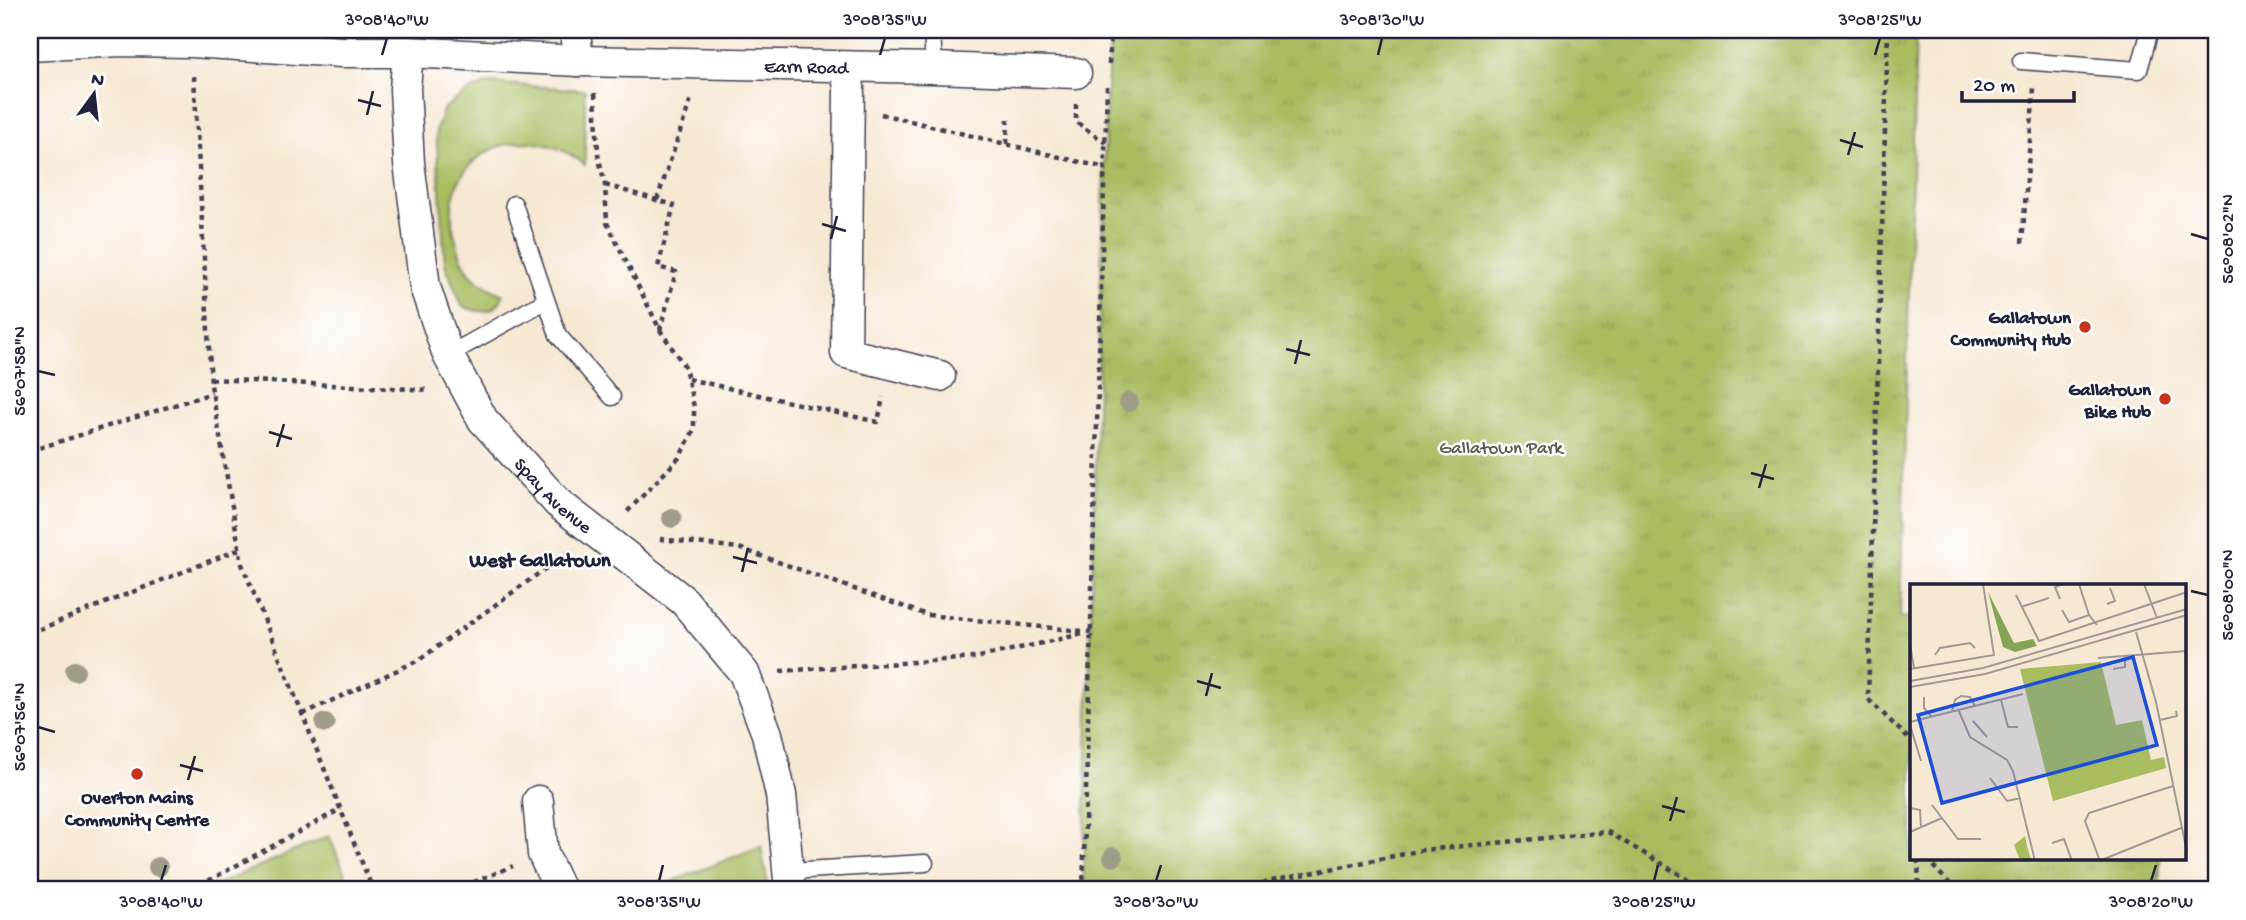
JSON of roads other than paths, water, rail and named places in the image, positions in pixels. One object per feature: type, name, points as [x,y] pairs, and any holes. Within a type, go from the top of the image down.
[{"type":"street","points":[[575,30],[586,72]]},
{"type":"street","name":"Earn Road","points":[[30,46],[121,35],[192,41],[345,41],[408,52],[586,72],[845,67],[1076,73]]},
{"type":"street","name":"Spay Avenue","points":[[408,52],[405,89],[408,151],[423,273],[425,287],[448,355],[483,420],[558,503],[684,601],[744,673],[767,734],[781,795],[790,880]]},
{"type":"street","points":[[845,67],[849,87],[846,353],[940,376]]},
{"type":"street","points":[[538,801],[544,854],[560,890]]},
{"type":"lane","points":[[932,30],[934,68]]},
{"type":"lane","points":[[2028,62],[2139,70],[2150,30]]},
{"type":"lane","points":[[514,204],[558,335],[612,397]]},
{"type":"lane","points":[[448,355],[545,301]]},
{"type":"lane","points":[[790,880],[925,863]]},
{"type":"place","name":"Gallatown Community Hub","points":[[2085,327]]},
{"type":"place","name":"Gallatown Bike Hub","points":[[2165,399]]},
{"type":"place","name":"Overton Mains Community Centre","points":[[137,774]]},
{"type":"district","name":"West Gallatown","points":[[540,559]]},
{"type":"park label","name":"Gallatown Park","points":[[1501,446]]}]
